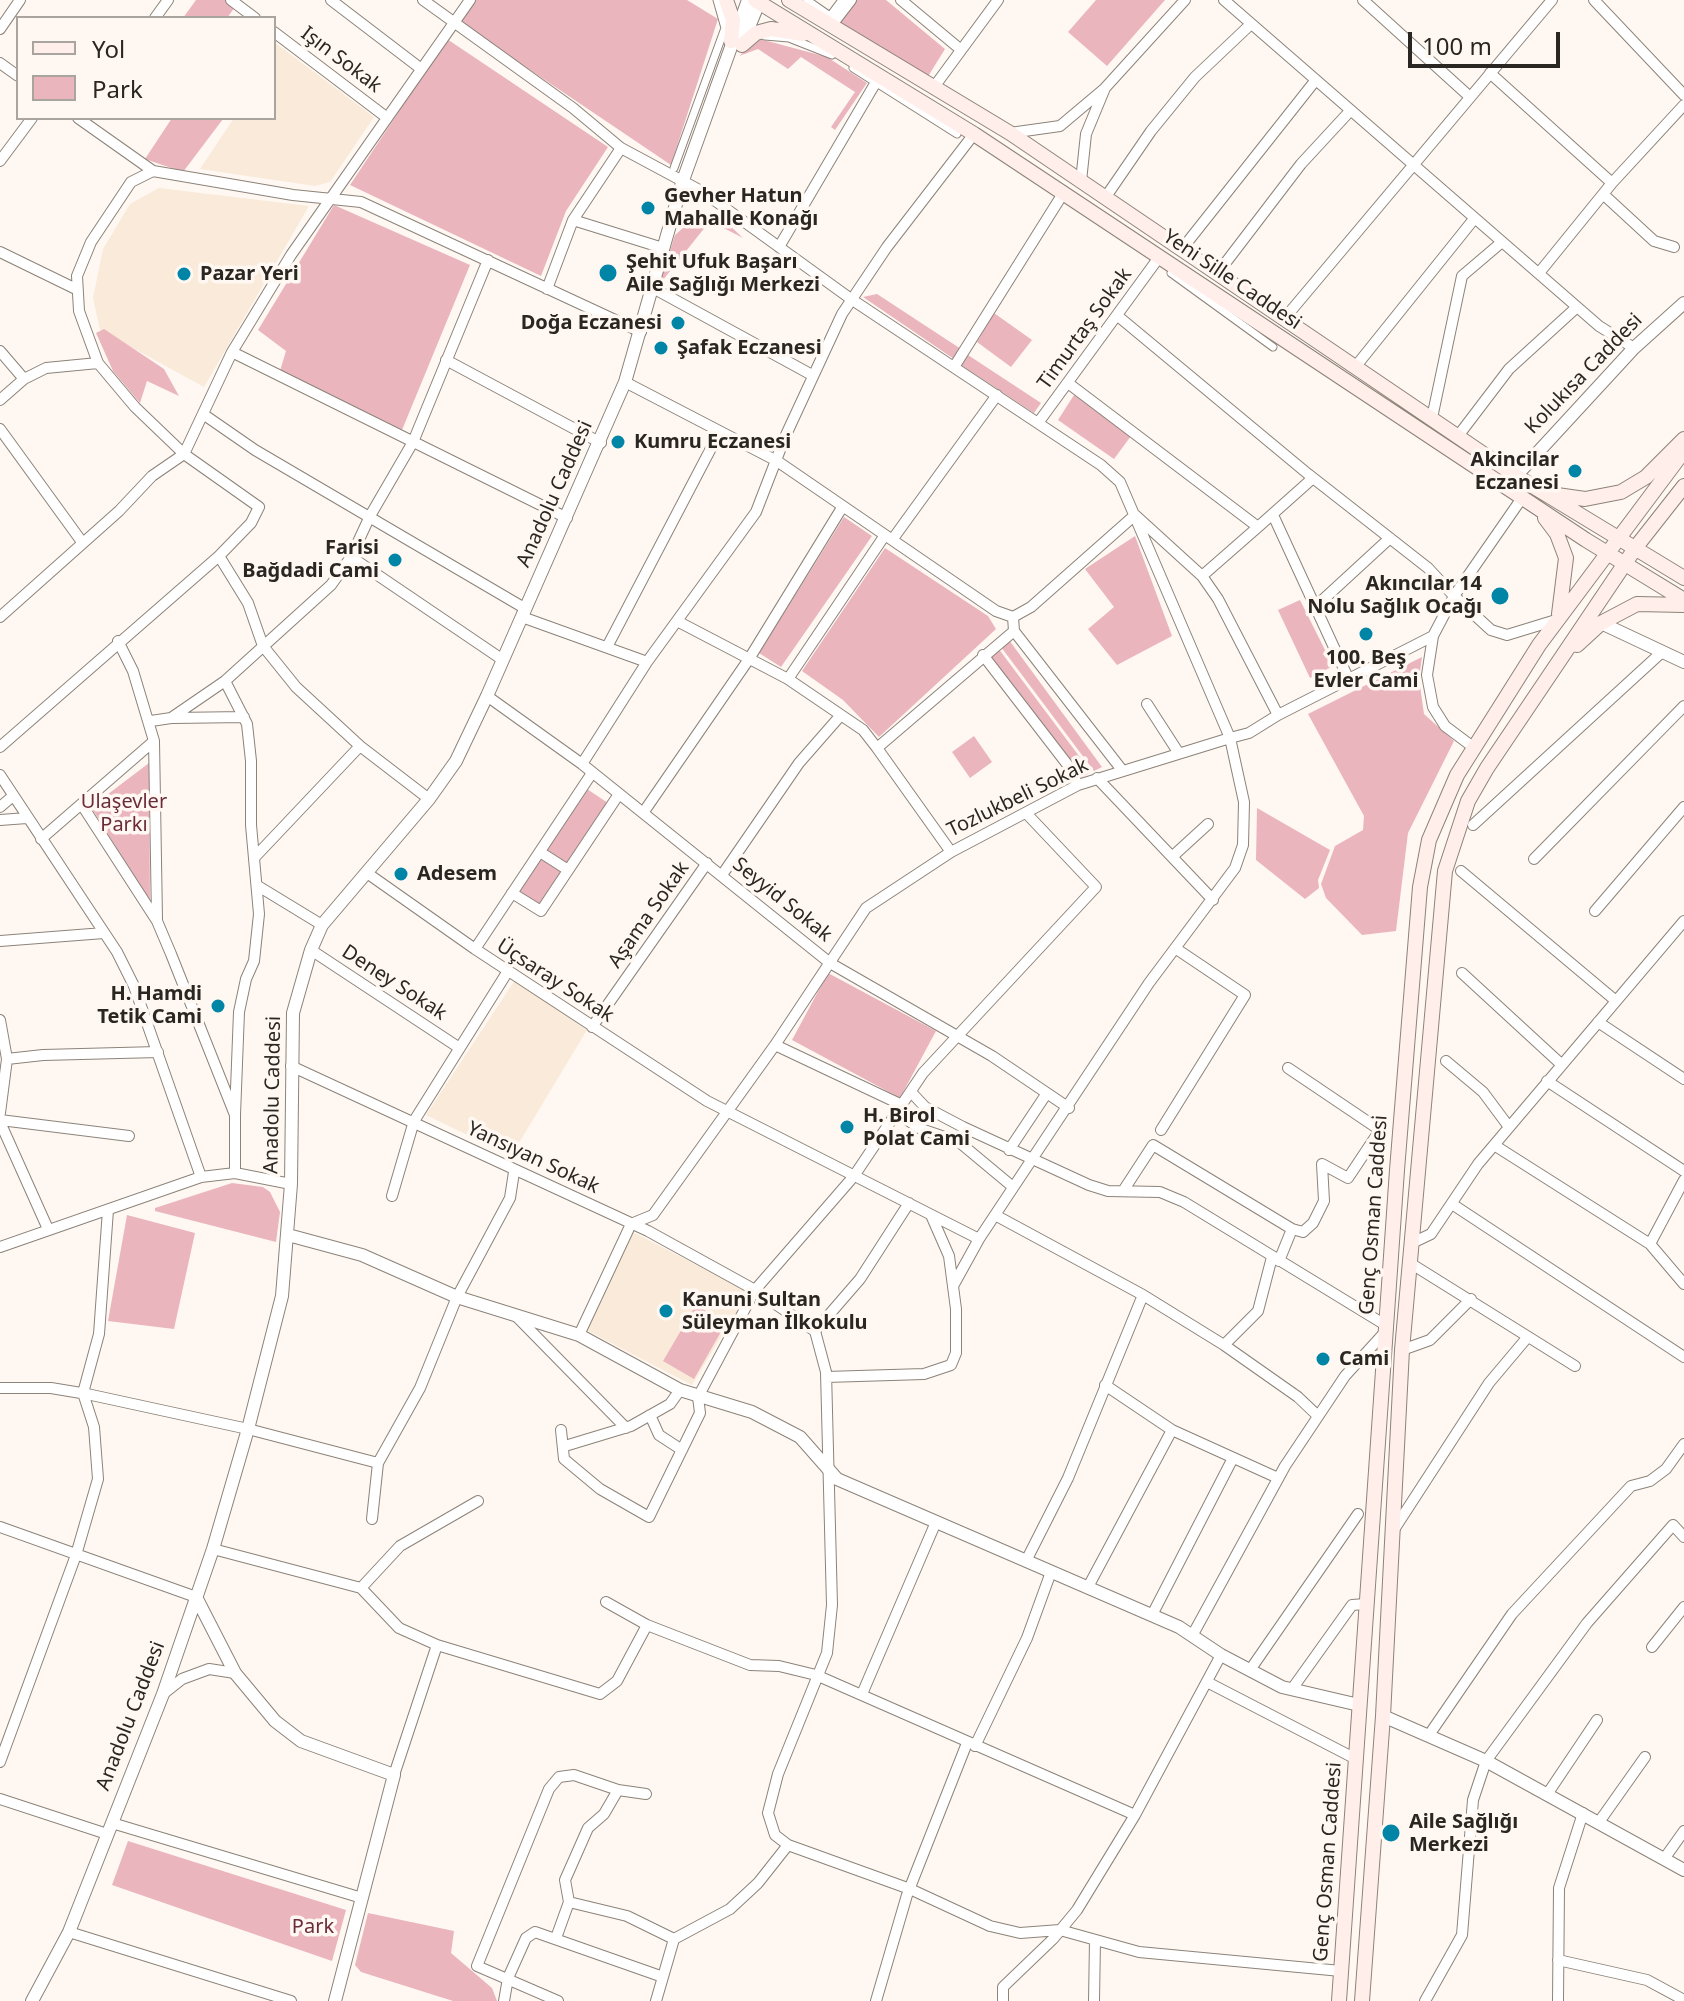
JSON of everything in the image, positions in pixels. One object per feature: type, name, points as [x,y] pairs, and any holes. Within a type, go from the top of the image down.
[{"type":"main road","points":[[726,0],[736,43],[771,29],[819,38]]},
{"type":"main road","name":"Yeni Sille Caddesi","points":[[789,0],[1084,179],[1105,198],[1284,319],[1358,364],[1516,476],[1684,578]]},
{"type":"main road","name":"Yeni Sille Caddesi","points":[[756,1],[1064,192],[1537,508],[1684,602]]},
{"type":"main road","points":[[1540,491],[1585,499],[1621,492],[1646,477],[1684,439]]},
{"type":"main road","name":"Genç Osman Caddesi","points":[[1339,2001],[1420,887],[1442,805],[1473,747],[1558,620],[1684,451]]},
{"type":"main road","name":"Genç Osman Caddesi","points":[[1362,2001],[1395,1528],[1402,1350],[1445,871],[1468,801],[1624,564],[1684,486]]},
{"type":"main road","points":[[1537,508],[1557,534],[1566,558],[1558,620]]},
{"type":"main road","points":[[1562,659],[1601,623],[1637,604],[1684,602]]},
{"type":"street","points":[[0,29],[20,0]]},
{"type":"street","points":[[231,0],[252,16]]},
{"type":"street","points":[[331,0],[420,68]]},
{"type":"street","points":[[423,0],[573,108],[621,148],[703,192],[851,299],[997,395],[1120,482],[1230,738],[1244,802],[1243,845],[1235,868],[1175,948],[1013,1187],[953,1286]]},
{"type":"street","points":[[0,617],[152,476],[184,454],[232,352],[291,255],[470,0]]},
{"type":"street","points":[[674,168],[725,28],[717,0]]},
{"type":"street","points":[[807,0],[830,16],[842,0]]},
{"type":"street","points":[[831,26],[851,0]]},
{"type":"street","points":[[901,0],[960,49]]},
{"type":"street","points":[[934,87],[998,0]]},
{"type":"street","points":[[1224,0],[1577,307],[1634,348]]},
{"type":"street","points":[[1284,319],[1552,0]]},
{"type":"street","points":[[1594,0],[1684,95]]},
{"type":"street","name":"Anadolu Caddesi","points":[[32,2001],[69,1932],[163,1694],[213,1549],[248,1429],[282,1296],[291,1184],[293,1013],[311,950],[322,925],[429,799],[456,761],[487,696],[601,443],[625,382],[682,183],[729,58],[756,1]]},
{"type":"street","points":[[1010,133],[1060,126],[1105,88],[1183,1]]},
{"type":"street","points":[[1367,1],[1470,97]]},
{"type":"street","points":[[1105,198],[1151,131],[1195,77],[1251,24]]},
{"type":"street","name":"Işın Sokak","points":[[276,34],[386,117]]},
{"type":"street","points":[[765,36],[789,38],[828,52],[957,134]]},
{"type":"street","points":[[1490,73],[1612,183]]},
{"type":"street","points":[[779,247],[879,77]]},
{"type":"street","points":[[1182,249],[1315,81]]},
{"type":"street","points":[[1105,88],[1086,134],[1084,179],[1358,364],[1474,219]]},
{"type":"street","points":[[1539,273],[1612,183],[1684,105]]},
{"type":"street","points":[[1217,274],[1301,164],[1350,111]]},
{"type":"street","points":[[0,161],[31,120]]},
{"type":"street","points":[[81,120],[153,171],[361,202],[641,332]]},
{"type":"street","points":[[582,764],[647,662],[756,512],[812,375],[851,299],[974,134]]},
{"type":"street","points":[[547,289],[573,220],[621,148]]},
{"type":"street","points":[[0,747],[219,556],[251,523],[259,507],[184,454],[135,407],[98,363],[79,311],[77,276],[91,242],[131,182],[153,171]]},
{"type":"street","points":[[954,367],[1064,192]]},
{"type":"street","points":[[1603,194],[1654,241],[1674,247]]},
{"type":"street","points":[[573,220],[663,248]]},
{"type":"street","points":[[1429,413],[1462,276],[1502,242]]},
{"type":"street","points":[[0,252],[76,289]]},
{"type":"street","name":"Timurtaş Sokak","points":[[1038,423],[1119,317],[1160,256]]},
{"type":"street","points":[[171,718],[225,681],[331,585],[351,557],[370,516],[413,442],[488,260]]},
{"type":"street","points":[[1171,273],[1273,347]]},
{"type":"street","points":[[653,288],[812,375]]},
{"type":"street","points":[[1458,436],[1509,369],[1577,307]]},
{"type":"street","name":"Kolukısa Caddesi","points":[[1516,476],[1634,348],[1682,308]]},
{"type":"street","points":[[1119,317],[1313,478],[1428,568],[1491,630],[1507,635],[1558,620]]},
{"type":"street","points":[[0,351],[24,379]]},
{"type":"street","points":[[232,352],[567,518]]},
{"type":"street","points":[[446,360],[601,443]]},
{"type":"street","points":[[0,400],[24,379],[46,368],[98,363]]},
{"type":"street","points":[[625,382],[777,461],[996,611],[1013,617],[1031,607],[1135,515]]},
{"type":"street","points":[[1068,383],[1258,527]]},
{"type":"street","points":[[788,679],[997,395]]},
{"type":"street","points":[[203,414],[255,450],[370,516],[524,613],[647,662]]},
{"type":"street","points":[[0,429],[82,542]]},
{"type":"street","points":[[607,647],[719,433]]},
{"type":"street","points":[[1202,576],[1313,478]]},
{"type":"street","points":[[1473,747],[1445,726],[1433,707],[1427,675],[1433,636],[1454,596],[1522,498]]},
{"type":"street","points":[[643,813],[749,659],[843,506]]},
{"type":"street","points":[[1135,515],[1202,576],[1218,599],[1278,715]]},
{"type":"street","points":[[1273,515],[1349,680]]},
{"type":"street","points":[[1315,607],[1390,538]]},
{"type":"street","points":[[219,556],[248,603],[263,646],[296,687],[360,746],[429,799]]},
{"type":"street","points":[[351,557],[503,660]]},
{"type":"street","points":[[1013,617],[1014,631],[1122,770]]},
{"type":"street","points":[[677,621],[788,679],[863,730],[951,852]]},
{"type":"street","points":[[1601,623],[1684,662]]},
{"type":"street","points":[[877,748],[1014,631]]},
{"type":"street","name":"Tozlukbeli Sokak","points":[[579,1335],[631,1224],[653,1215],[775,1045],[866,908],[951,852],[1078,785],[1178,752],[1249,733],[1433,636]]},
{"type":"street","points":[[118,641],[151,721],[154,741],[157,921]]},
{"type":"street","points":[[1473,825],[1662,652]]},
{"type":"street","points":[[983,655],[1067,764],[1078,785]]},
{"type":"street","points":[[225,681],[244,717],[251,761],[259,914],[254,961],[246,979],[239,1012],[235,1173]]},
{"type":"street","name":"Seyyid Sokak","points":[[487,696],[582,764],[830,963],[955,1036],[1069,1108]]},
{"type":"street","points":[[1147,704],[1178,752]]},
{"type":"street","points":[[1534,859],[1684,706]]},
{"type":"street","points":[[722,875],[799,763],[841,715]]},
{"type":"street","points":[[151,721],[244,717]]},
{"type":"street","points":[[41,839],[154,741]]},
{"type":"street","points":[[254,858],[360,746]]},
{"type":"street","points":[[475,949],[592,773]]},
{"type":"street","points":[[0,775],[104,933],[134,986],[201,1177]]},
{"type":"street","points":[[1097,778],[1213,900]]},
{"type":"street","points":[[512,893],[541,911],[619,794]]},
{"type":"street","points":[[0,807],[13,796]]},
{"type":"street","points":[[82,805],[157,921],[235,1115]]},
{"type":"street","points":[[1595,911],[1684,807]]},
{"type":"street","points":[[561,1430],[564,1459],[600,1489],[649,1517],[700,1413],[698,1397],[755,1290],[854,1176],[911,1092],[955,1036],[1096,887],[1026,813]]},
{"type":"street","points":[[0,820],[27,818]]},
{"type":"street","points":[[1173,856],[1208,824]]},
{"type":"street","points":[[540,852],[568,870]]},
{"type":"street","name":"Aşama Sokak","points":[[592,1027],[707,863]]},
{"type":"street","points":[[1461,871],[1616,1001]]},
{"type":"street","name":"Üçsaray Sokak","points":[[367,873],[475,949],[707,1101],[979,1239]]},
{"type":"street","points":[[258,886],[322,925]]},
{"type":"street","points":[[1412,1243],[1431,1234],[1494,1145],[1684,921]]},
{"type":"street","points":[[0,941],[104,933]]},
{"type":"street","points":[[1161,1130],[1245,995],[1175,948]]},
{"type":"street","name":"Deney Sokak","points":[[311,950],[458,1047]]},
{"type":"street","points":[[392,1196],[414,1121],[508,971]]},
{"type":"street","points":[[1462,973],[1562,1065]]},
{"type":"street","points":[[0,1020],[7,1059],[0,1113]]},
{"type":"street","points":[[1598,1022],[1684,1079]]},
{"type":"street","points":[[775,1045],[902,1105],[906,1119],[959,1142],[1013,1187]]},
{"type":"street","points":[[7,1059],[158,1052]]},
{"type":"street","points":[[1446,1061],[1483,1092],[1509,1127]]},
{"type":"street","name":"Yansıyan Sokak","points":[[291,1066],[631,1224],[755,1290],[815,1331]]},
{"type":"street","points":[[1123,1191],[1153,1145],[1292,1229],[1303,1232],[1313,1223],[1324,1201],[1322,1164],[1348,1178],[1380,1130],[1288,1068]]},
{"type":"street","points":[[1547,1081],[1684,1171]]},
{"type":"street","points":[[911,1092],[925,1107],[1032,1161],[1089,1185],[1123,1191],[1160,1192],[1184,1202],[1386,1328],[1345,1376],[1278,1478],[1192,1636]]},
{"type":"street","points":[[1009,1150],[1047,1093]]},
{"type":"street","points":[[0,1121],[129,1136]]},
{"type":"street","points":[[0,1121],[48,1229]]},
{"type":"street","points":[[1494,1145],[1650,1244],[1684,1284]]},
{"type":"street","points":[[372,1519],[378,1463],[420,1388],[457,1297],[510,1198],[514,1172]]},
{"type":"street","points":[[0,1247],[201,1177],[235,1173],[291,1184]]},
{"type":"street","points":[[1650,1244],[1684,1180]]},
{"type":"street","points":[[909,1203],[860,1279],[815,1331],[826,1377],[832,1605],[827,1653],[778,1774],[768,1813],[775,1835],[788,1845],[910,1889],[990,1926],[1020,1933],[1060,1930],[1139,1952],[1341,1971]]},
{"type":"street","points":[[1452,1204],[1684,1357]]},
{"type":"street","points":[[0,1762],[76,1555],[98,1479],[94,1427],[83,1393],[99,1334],[108,1210]]},
{"type":"street","points":[[826,1377],[924,1374],[951,1365],[956,1353],[949,1256],[931,1215]]},
{"type":"street","points":[[995,1215],[1143,1295],[1224,1345],[1298,1397],[1318,1416]]},
{"type":"street","points":[[1224,1345],[1258,1311],[1276,1259],[1292,1229]]},
{"type":"street","points":[[288,1235],[362,1255],[457,1297],[579,1335],[680,1390],[752,1412],[800,1437],[837,1479],[1152,1615],[1221,1655],[1292,1689],[1359,1705]]},
{"type":"street","points":[[1410,1263],[1471,1299],[1526,1339],[1575,1366]]},
{"type":"street","points":[[1026,1561],[1068,1478],[1143,1295]]},
{"type":"street","points":[[1402,1350],[1430,1340],[1471,1299]]},
{"type":"street","points":[[518,1318],[626,1428]]},
{"type":"street","points":[[1395,1528],[1489,1383],[1526,1339]]},
{"type":"street","points":[[1105,1385],[1172,1430],[1278,1478]]},
{"type":"street","points":[[0,1388],[51,1388],[83,1393],[248,1429],[378,1463]]},
{"type":"street","points":[[565,1446],[626,1428],[670,1404],[680,1390]]},
{"type":"street","points":[[650,1415],[659,1435],[682,1450]]},
{"type":"street","points":[[1088,1587],[1172,1430]]},
{"type":"street","points":[[1429,1735],[1512,1614],[1631,1486],[1650,1481],[1666,1469],[1684,1444]]},
{"type":"street","points":[[1152,1615],[1233,1458]]},
{"type":"street","points":[[361,1588],[400,1546],[478,1501]]},
{"type":"street","points":[[1250,1670],[1358,1514]]},
{"type":"street","points":[[862,1694],[936,1522]]},
{"type":"street","points":[[1425,2001],[1462,1935],[1473,1800],[1486,1761],[1587,1623],[1673,1525],[1684,1537]]},
{"type":"street","points":[[0,1527],[196,1597],[235,1673],[275,1721],[301,1741],[394,1775]]},
{"type":"street","points":[[213,1549],[361,1588],[399,1628],[437,1645],[600,1694],[617,1681],[647,1625]]},
{"type":"street","points":[[876,2001],[910,1889],[971,1744],[1027,1638],[1051,1572]]},
{"type":"street","points":[[606,1602],[647,1625],[750,1665],[779,1666],[816,1675],[1135,1815]]},
{"type":"street","points":[[1292,1689],[1352,1605],[1366,1604]]},
{"type":"street","points":[[1652,1647],[1684,1607]]},
{"type":"street","points":[[335,2001],[394,1775],[437,1645]]},
{"type":"street","points":[[1003,2001],[1003,1987],[1060,1930],[1135,1815],[1221,1655]]},
{"type":"street","points":[[163,1694],[182,1679],[209,1669],[235,1673]]},
{"type":"street","points":[[1207,1682],[1356,1759]]},
{"type":"street","points":[[1383,1716],[1486,1761],[1684,1870]]},
{"type":"street","points":[[1548,1793],[1597,1720]]},
{"type":"street","points":[[1599,1822],[1645,1757]]},
{"type":"street","points":[[558,2001],[477,1966],[549,1789],[559,1777],[574,1775],[618,1790],[646,1794]]},
{"type":"street","points":[[556,1938],[569,1902],[565,1880],[570,1867],[588,1828],[604,1814],[618,1790]]},
{"type":"street","points":[[0,1799],[362,1898]]},
{"type":"street","points":[[1558,2001],[1559,1888],[1583,1813]]},
{"type":"street","points":[[1664,1859],[1684,1831]]},
{"type":"street","points":[[656,2001],[674,1939],[730,1909],[758,1883],[788,1845]]},
{"type":"street","points":[[569,1902],[627,1916],[674,1939]]},
{"type":"street","points":[[69,1932],[291,2001]]},
{"type":"street","points":[[504,2001],[508,1978],[526,1938],[535,1932],[663,1977]]},
{"type":"street","points":[[1094,2001],[1095,1940]]},
{"type":"street","points":[[1558,1960],[1647,1980],[1684,2000]]},
{"type":"shaded area","points":[[276,44],[374,117],[330,182],[315,186],[200,169],[233,120],[276,120]]},
{"type":"shaded area","name":"Pazar Yeri","points":[[159,188],[309,206],[204,387],[100,330],[93,298],[103,249],[130,204]]},
{"type":"shaded area","points":[[515,980],[587,1030],[511,1156],[426,1115]]},
{"type":"shaded area","name":"Kanuni Sultan Süleyman İlkokulu","points":[[633,1232],[748,1292],[692,1385],[586,1330]]},
{"type":"green space","points":[[196,0],[225,0],[235,7],[228,16],[184,16]]},
{"type":"green space","points":[[476,0],[687,0],[718,19],[671,165],[459,22]]},
{"type":"green space","points":[[857,0],[886,0],[945,49],[927,78],[839,24]]},
{"type":"green space","points":[[1096,0],[1165,0],[1107,66],[1068,32]]},
{"type":"green space","points":[[447,39],[608,147],[566,211],[541,276],[350,185]]},
{"type":"green space","points":[[760,39],[827,57],[867,83],[835,130],[831,127],[855,92],[801,57],[788,69],[758,49],[739,56]]},
{"type":"green space","points":[[171,120],[222,120],[183,172],[145,159]]},
{"type":"green space","points":[[334,205],[470,265],[402,430],[280,371],[286,351],[258,330]]},
{"type":"green space","points":[[706,217],[726,222],[743,238],[710,221],[659,285],[675,235],[692,220]]},
{"type":"green space","points":[[877,294],[961,349],[954,359],[863,297]]},
{"type":"green space","points":[[994,313],[1032,340],[1011,367],[977,342]]},
{"type":"green space","points":[[104,329],[164,369],[179,396],[147,381],[140,403],[113,371],[96,333]]},
{"type":"green space","points":[[968,355],[1041,403],[1034,413],[961,365]]},
{"type":"green space","points":[[1074,395],[1131,436],[1114,459],[1058,420]]},
{"type":"green space","points":[[844,517],[872,536],[781,667],[759,653]]},
{"type":"green space","points":[[1135,536],[1172,636],[1117,665],[1088,629],[1114,607],[1085,569]]},
{"type":"green space","points":[[885,548],[988,616],[996,629],[879,737],[843,700],[802,671]]},
{"type":"green space","points":[[1300,600],[1333,666],[1310,678],[1278,610]]},
{"type":"green space","points":[[1009,640],[1102,767],[1094,771],[1001,647]]},
{"type":"green space","points":[[998,648],[1091,772],[1081,778],[989,655]]},
{"type":"green space","points":[[1422,657],[1419,679],[1424,714],[1454,741],[1408,833],[1396,931],[1362,935],[1326,898],[1321,884],[1335,846],[1363,830],[1364,816],[1308,714]]},
{"type":"green space","points":[[974,736],[992,762],[970,778],[952,752]]},
{"type":"green space","name":"Ulaşevler Parkı","points":[[149,763],[150,901],[91,807]]},
{"type":"green space","points":[[587,789],[608,803],[541,906],[519,891]]},
{"type":"green space","points":[[1257,808],[1330,850],[1318,880],[1319,888],[1305,899],[1256,860]]},
{"type":"green space","points":[[828,973],[936,1031],[900,1098],[792,1040]]},
{"type":"green space","points":[[232,1183],[263,1187],[270,1192],[280,1212],[276,1242],[155,1211],[155,1208]]},
{"type":"green space","points":[[127,1215],[195,1233],[174,1329],[108,1321]]},
{"type":"green space","points":[[696,1305],[726,1323],[694,1379],[663,1361]]},
{"type":"green space","name":"Park","points":[[128,1841],[346,1910],[332,1961],[112,1885]]},
{"type":"green space","points":[[368,1913],[454,1931],[451,1953],[492,1988],[497,2001],[453,2001],[361,1972],[355,1965]]},
{"type":"place","name":"Gevher Hatun Mahalle Konağı","points":[[648,208]]},
{"type":"place","name":"Şehit Ufuk Başarı Aile Sağlığı Merkezi","points":[[608,273]]},
{"type":"place","name":"Pazar Yeri","points":[[184,274]]},
{"type":"place","name":"Doğa Eczanesi","points":[[678,323]]},
{"type":"place","name":"Şafak Eczanesi","points":[[661,348]]},
{"type":"place","name":"Kumru Eczanesi","points":[[618,442]]},
{"type":"place","name":"Akincilar Eczanesi","points":[[1575,471]]},
{"type":"place","name":"Farisi Bağdadi Cami","points":[[395,560]]},
{"type":"place","name":"Akıncılar 14 Nolu Sağlık Ocağı","points":[[1500,596]]},
{"type":"place","name":"100. Beş Evler Cami","points":[[1366,634]]},
{"type":"place","name":"Adesem","points":[[401,874]]},
{"type":"place","name":"H. Hamdi Tetik Cami","points":[[218,1006]]},
{"type":"place","name":"H. Birol Polat Cami","points":[[847,1127]]},
{"type":"place","name":"Kanuni Sultan Süleyman İlkokulu","points":[[666,1311]]},
{"type":"place","name":"Cami","points":[[1323,1359]]},
{"type":"place","name":"Aile Sağlığı Merkezi","points":[[1391,1833]]}]
